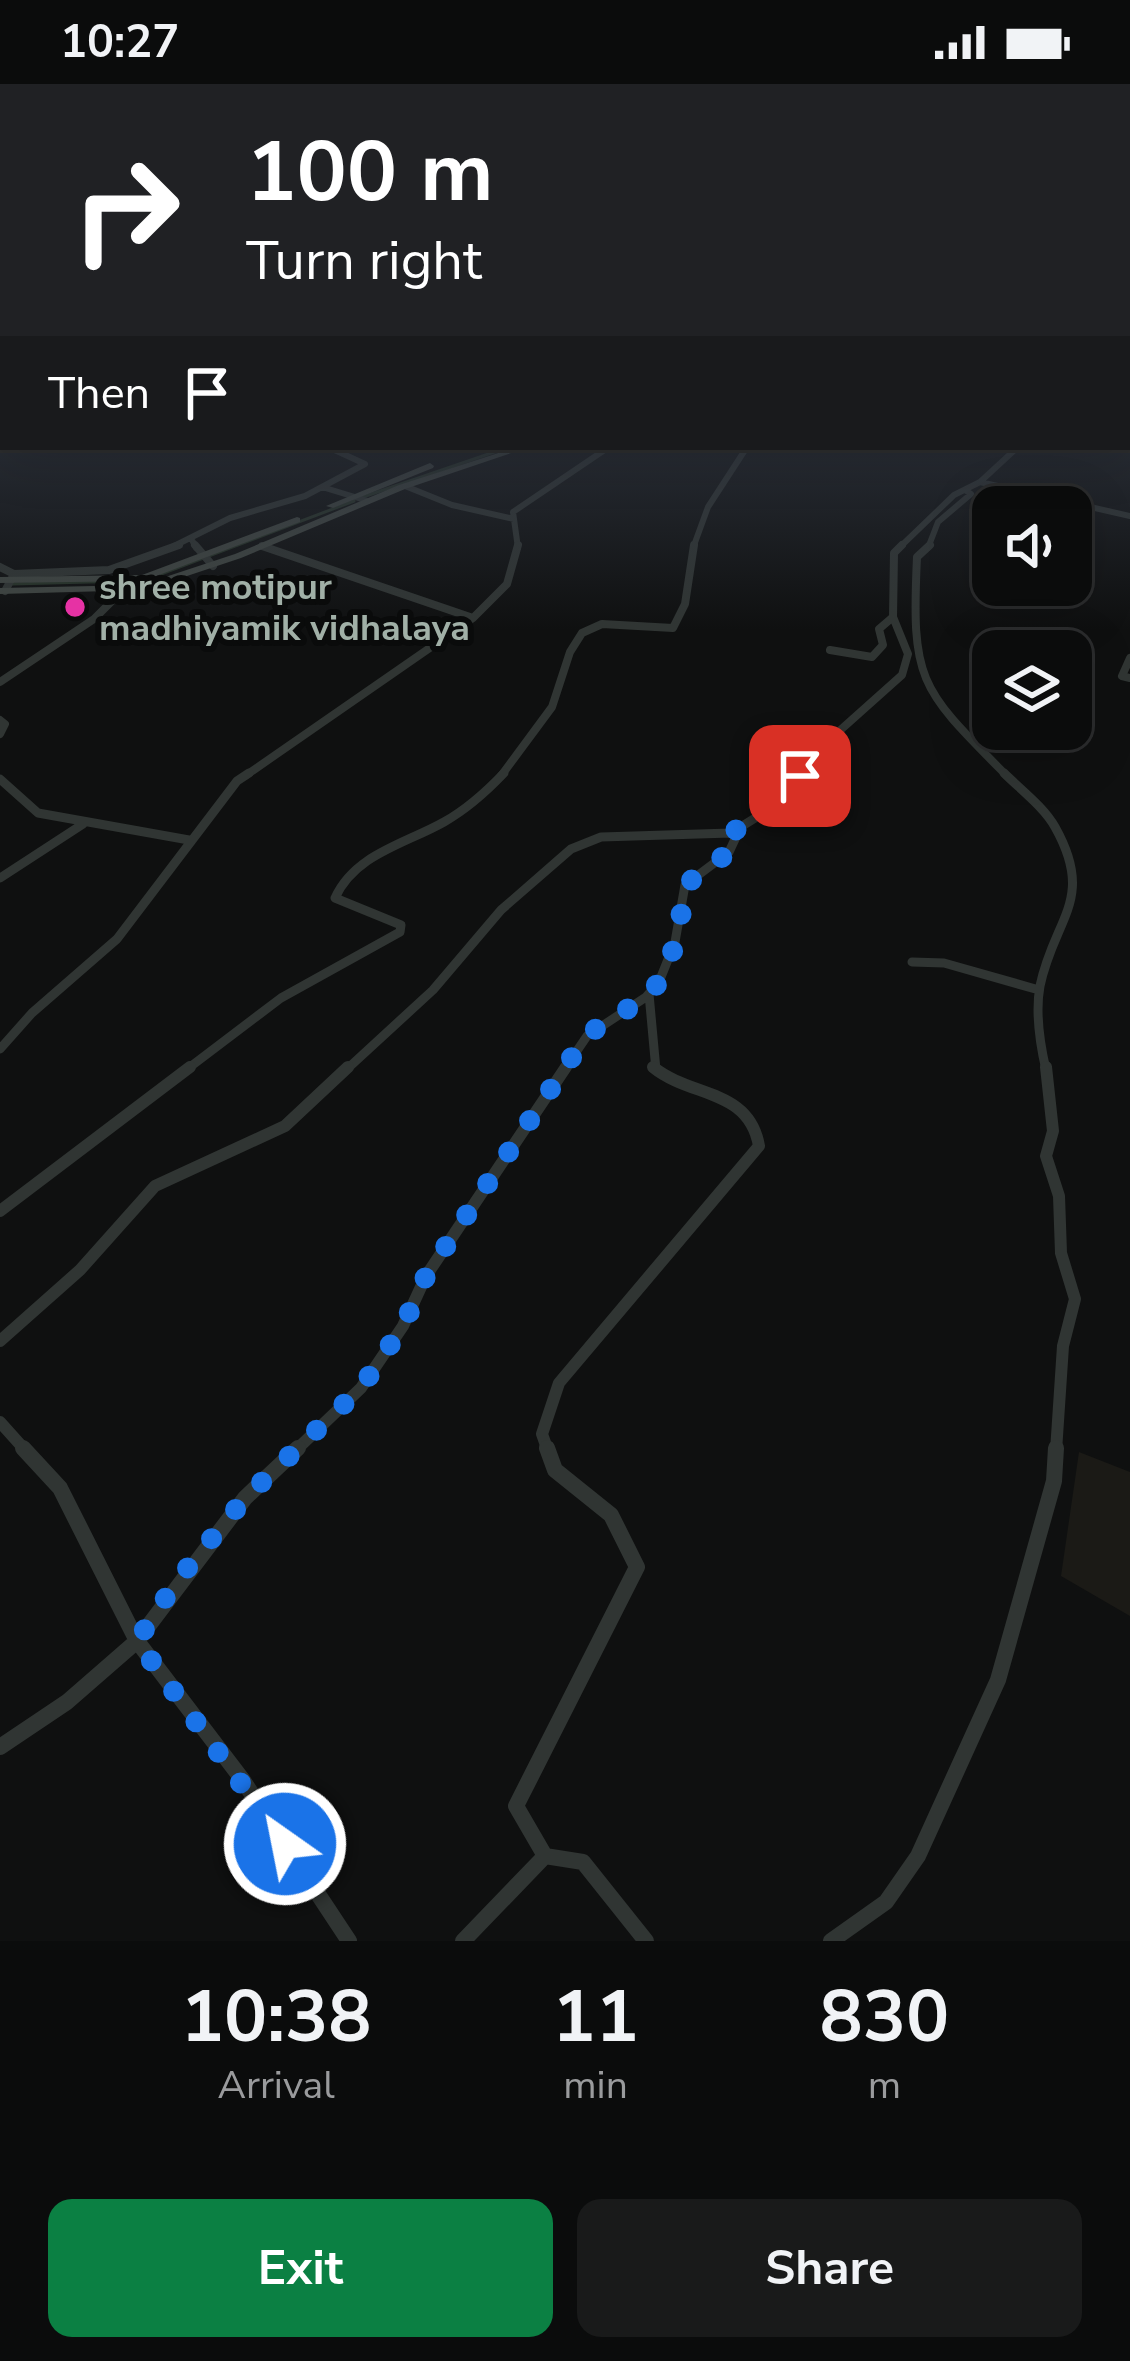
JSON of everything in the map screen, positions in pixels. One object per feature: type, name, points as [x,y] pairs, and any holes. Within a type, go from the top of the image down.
[{"type":"main road","points":[[7,584],[121,592],[354,495],[463,457]]},
{"type":"main road","points":[[7,584],[143,578],[262,546],[405,486],[495,457]]},
{"type":"street","points":[[0,567],[7,584],[109,570],[192,540],[212,525],[290,503],[365,464],[349,457]]},
{"type":"street","points":[[0,1048],[32,1013],[117,939],[237,781],[473,618],[518,572],[516,508],[594,457]]},
{"type":"street","points":[[0,1211],[236,1029],[400,932],[400,925],[392,919],[335,898],[340,886],[379,855],[468,808],[506,772],[556,700],[567,659],[582,634],[606,623],[654,632],[673,628],[690,602],[688,564],[700,523],[741,457]]},
{"type":"street","points":[[0,1341],[80,1270],[155,1186],[285,1126],[324,1095],[361,1053],[433,990],[506,904],[571,849],[601,837],[731,833],[784,800],[800,776],[825,763],[827,742],[902,675],[908,654],[893,617],[898,544],[1008,457]]},
{"type":"street","points":[[980,482],[1130,516]]},
{"type":"street","points":[[405,486],[452,505],[514,519]]},
{"type":"street","points":[[322,487],[368,501]]},
{"type":"street","points":[[830,1941],[886,1902],[918,1856],[998,1680],[1016,1607],[1042,1538],[1054,1481],[1064,1346],[1075,1299],[1061,1253],[1059,1196],[1046,1156],[1053,1131],[1052,1092],[1040,1042],[1039,990],[1054,934],[1074,905],[1073,869],[1054,824],[936,704],[914,645],[917,557],[929,547],[938,522],[971,494],[965,490]]},
{"type":"street","points":[[192,540],[206,560]]},
{"type":"street","points":[[262,546],[473,618]]},
{"type":"street","points":[[0,682],[40,650],[104,615],[121,592]]},
{"type":"street","points":[[830,650],[872,657],[883,646],[879,629],[893,617]]},
{"type":"street","points":[[1130,658],[1122,676],[1130,678]]},
{"type":"street","points":[[0,719],[5,724],[0,734]]},
{"type":"street","points":[[0,778],[38,814],[189,840]]},
{"type":"street","points":[[0,878],[83,824]]},
{"type":"street","points":[[545,1856],[516,1806],[637,1567],[610,1515],[555,1470],[542,1434],[560,1382],[759,1146],[749,1115],[717,1091],[682,1088],[652,1068],[650,994],[679,935],[685,885],[729,852],[736,837],[731,833]]},
{"type":"street","points":[[912,962],[962,966],[1003,984],[1039,990]]},
{"type":"street","points":[[0,1747],[67,1702],[137,1641],[176,1582],[245,1498],[361,1388],[403,1326],[426,1276],[586,1036],[615,1012],[650,994]]},
{"type":"street","points":[[0,1422],[60,1488],[137,1641],[242,1779],[349,1941]]},
{"type":"street","points":[[463,1941],[545,1856]]},
{"type":"street","points":[[545,1856],[583,1862],[646,1941]]},
{"type":"shaded area","points":[[1079,1452],[1130,1472],[1130,1616],[1061,1576]]},
{"type":"waterway","points":[[363,497],[481,457]]},
{"type":"waterway","points":[[161,574],[354,501]]},
{"type":"waterway","points":[[12,584],[128,581]]},
{"type":"place","name":"shree motipur madhiyamik vidhalaya","points":[[75,607]]},
{"type":"route","points":[[285,1844],[137,1641],[176,1582],[245,1498],[361,1388],[403,1326],[426,1276],[586,1036],[615,1012],[650,994],[679,935],[685,885],[729,852],[736,837],[731,833],[784,800],[800,776]]}]
